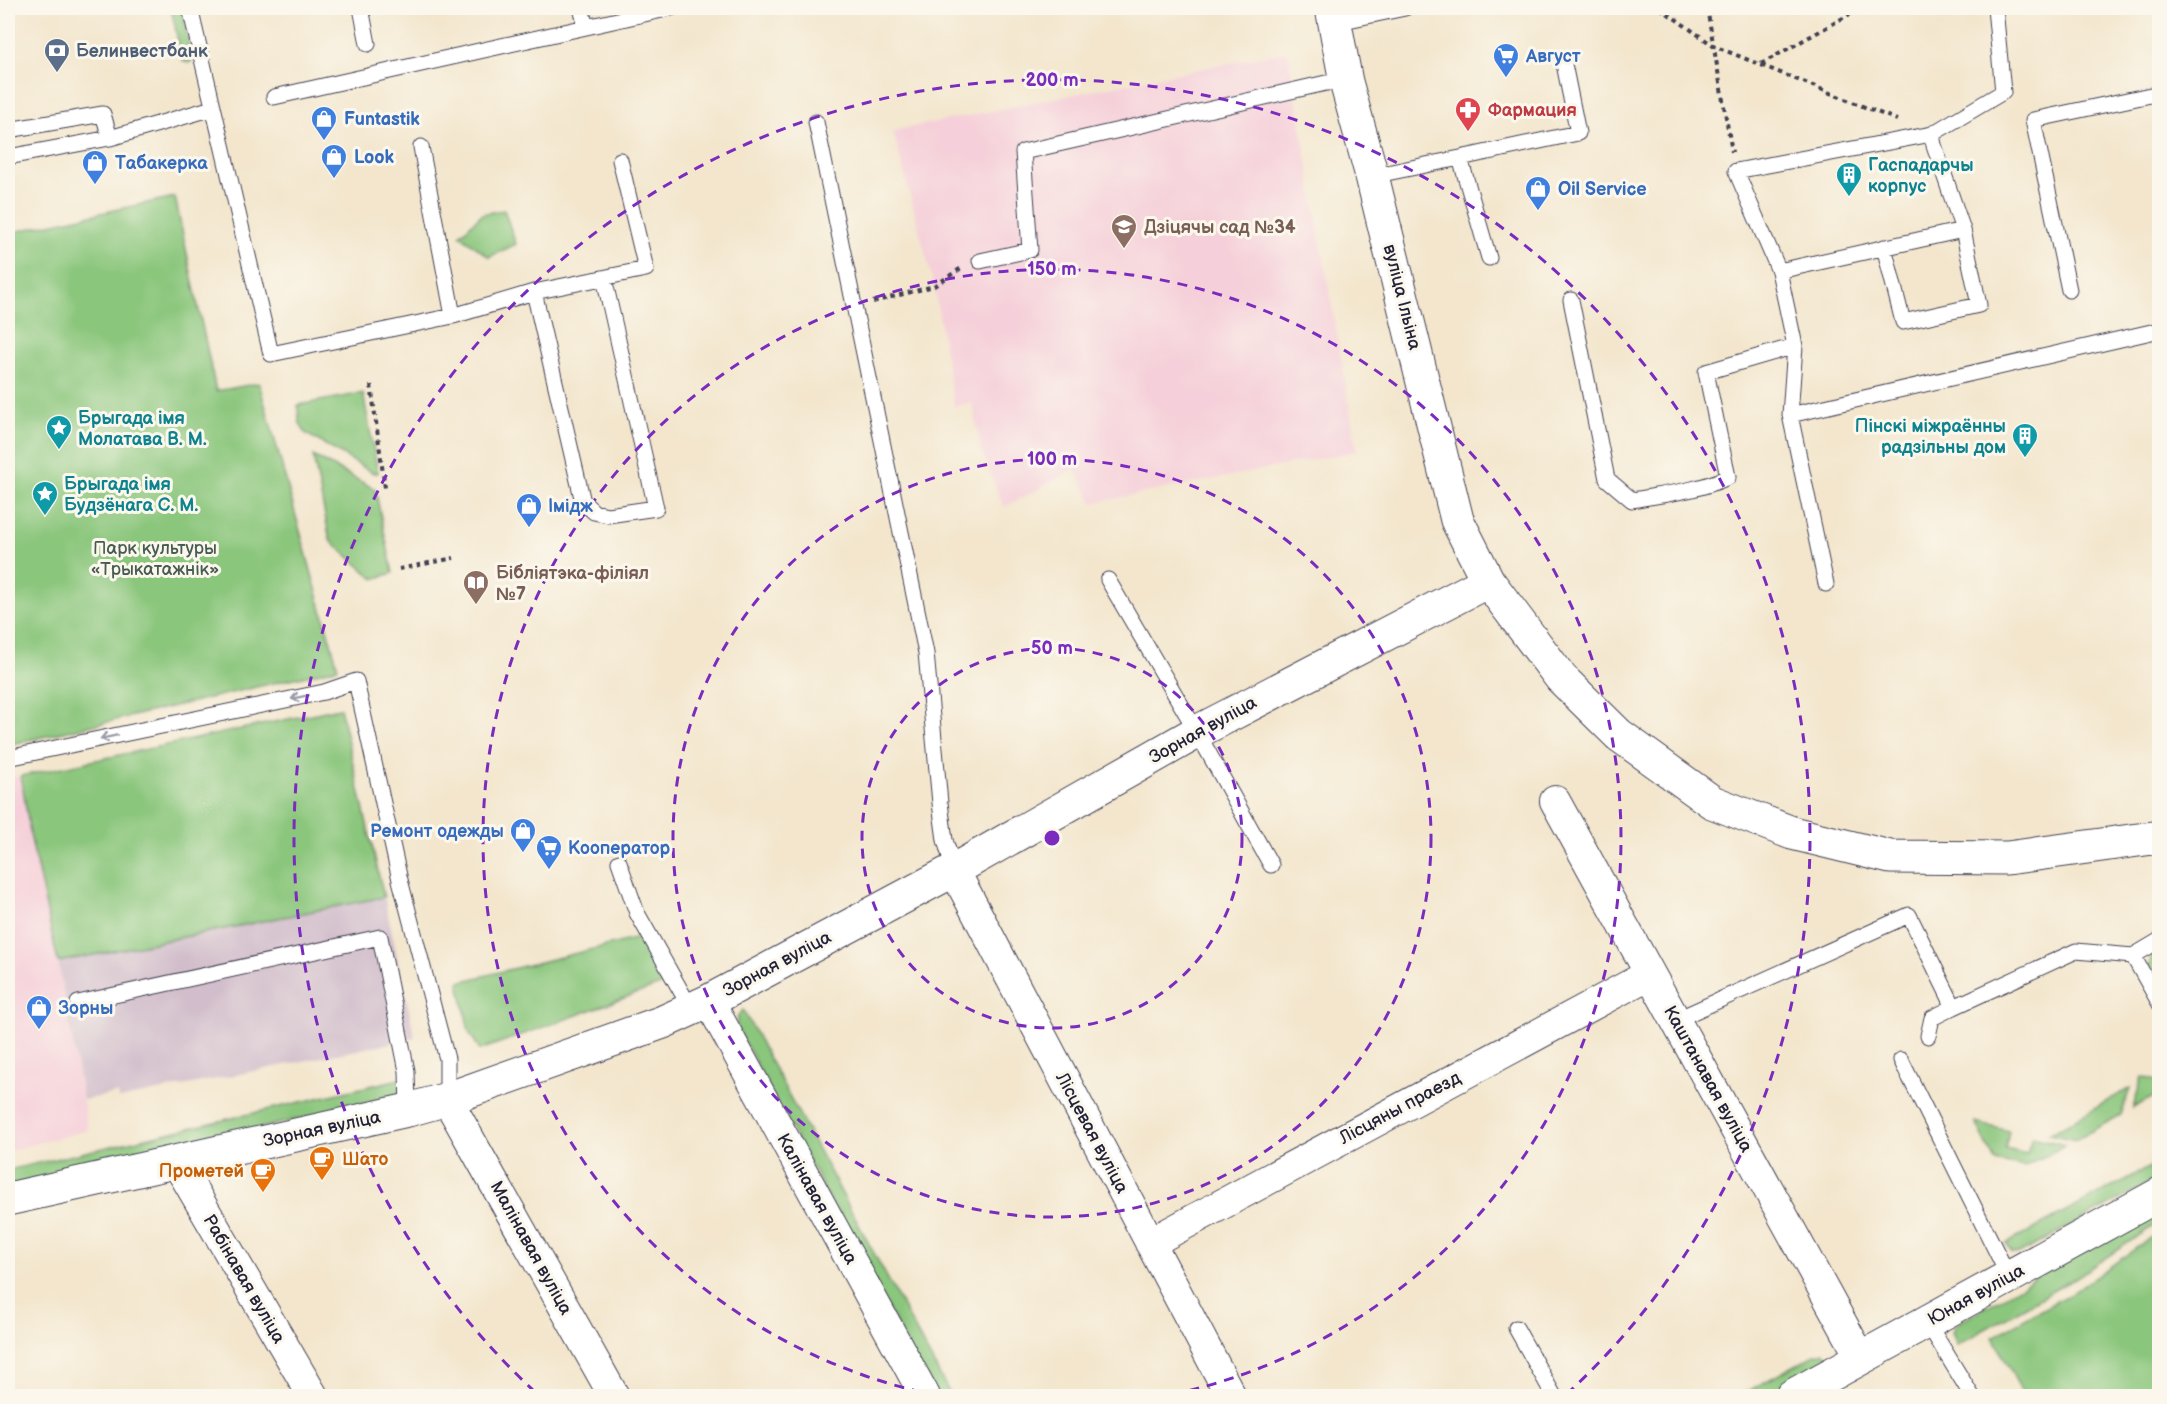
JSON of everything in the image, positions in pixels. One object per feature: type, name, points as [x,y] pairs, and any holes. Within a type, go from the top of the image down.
[{"type":"street","name":"вуліца Ільіна","points":[[1333,15],[1346,82],[1372,176],[1457,520],[1488,581]]},
{"type":"street","name":"Зорная вуліца","points":[[8,1199],[408,1110],[447,1099],[663,1022],[700,1005],[954,870],[1197,732],[1422,613],[1488,581]]},
{"type":"street","points":[[1488,581],[1561,678],[1619,735],[1712,802],[1792,833],[1890,856],[1913,857],[2007,858],[2160,837]]},
{"type":"street","name":"Каштанавая вуліца","points":[[1555,801],[1861,1358]]},
{"type":"street","name":"Лісцевая вуліца","points":[[954,870],[1231,1396]]},
{"type":"street","name":"Лісцяны праезд","points":[[1150,1243],[1650,974]]},
{"type":"street","name":"Калінавая вуліца","points":[[700,1005],[925,1396]]},
{"type":"street","name":"Малінавая вуліца","points":[[447,1099],[614,1396]]},
{"type":"street","name":"Рабінавая вуліца","points":[[176,1161],[313,1396]]},
{"type":"street","name":"Юная вуліца","points":[[1792,1396],[2160,1194]]},
{"type":"lane","points":[[190,8],[271,354],[453,316],[534,292],[646,269],[620,160]]},
{"type":"lane","points":[[361,8],[368,44]]},
{"type":"lane","points":[[581,8],[586,27]]},
{"type":"lane","points":[[274,97],[671,8]]},
{"type":"lane","points":[[1333,15],[1405,8]]},
{"type":"lane","points":[[1826,584],[1790,415],[1795,346],[1779,271],[1736,171],[1932,134],[2003,92],[1995,8]]},
{"type":"lane","points":[[1372,176],[1578,133],[1564,64]]},
{"type":"lane","points":[[980,261],[1030,250],[1023,152],[1326,83],[1346,82]]},
{"type":"lane","points":[[2069,290],[2033,120],[2160,93]]},
{"type":"lane","points":[[8,157],[110,138],[213,108]]},
{"type":"lane","points":[[8,130],[103,114],[110,138]]},
{"type":"lane","points":[[816,122],[926,653],[940,803],[945,840],[954,870]]},
{"type":"lane","points":[[1884,247],[1903,322],[1979,305],[1963,230],[1932,134]]},
{"type":"lane","points":[[421,147],[453,316]]},
{"type":"lane","points":[[1460,158],[1489,258]]},
{"type":"lane","points":[[1779,271],[1963,230]]},
{"type":"lane","points":[[534,292],[583,502],[594,512],[608,515],[656,508],[604,278]]},
{"type":"lane","points":[[1570,300],[1607,478],[1632,500],[1698,488],[1728,477],[1706,372],[1795,346]]},
{"type":"lane","points":[[1790,415],[2160,330]]},
{"type":"lane","points":[[1108,580],[1197,732],[1270,864]]},
{"type":"lane","points":[[8,758],[324,692],[356,681],[400,880],[447,1059],[447,1099]]},
{"type":"lane","points":[[619,862],[637,913],[700,1005]]},
{"type":"lane","points":[[1675,1020],[1909,915],[1954,1006]]},
{"type":"lane","points":[[78,1003],[380,937],[407,1071],[408,1110]]},
{"type":"lane","points":[[1928,1036],[1932,1018],[2076,951],[2133,956],[2160,940]]},
{"type":"lane","points":[[2133,956],[2160,1004]]},
{"type":"lane","points":[[1901,1060],[2009,1277]]},
{"type":"lane","points":[[1927,1322],[1972,1396]]},
{"type":"lane","points":[[1516,1328],[1554,1396]]},
{"type":"path","points":[[1660,8],[1714,46],[1932,134]]},
{"type":"path","points":[[1707,8],[1736,171]]},
{"type":"path","points":[[1761,64],[1861,8]]},
{"type":"path","points":[[855,307],[934,286],[963,267]]},
{"type":"path","points":[[372,385],[385,488]]},
{"type":"path","points":[[399,569],[454,558]]},
{"type":"shaded area","name":"Дзіцячы сад №34","points":[[1288,51],[1357,451],[1093,503],[1075,469],[1007,506],[1003,505],[981,450],[972,403],[954,406],[934,286],[893,131]]},
{"type":"shaded area","name":"Зорны","points":[[21,776],[31,839],[58,962],[88,1130],[8,1151],[8,778]]},
{"type":"shaded area","points":[[384,897],[415,1038],[119,1099],[118,1093],[83,1100],[58,962]]},
{"type":"green space","points":[[171,8],[182,8],[192,61],[188,63],[183,61],[181,55]]},
{"type":"green space","name":"Парк культуры «Трыкатажнік»","points":[[175,197],[216,391],[259,383],[338,668],[8,745],[8,233]]},
{"type":"green space","points":[[504,210],[516,244],[489,257],[460,235],[482,214]]},
{"type":"green space","points":[[363,393],[378,473],[373,473],[305,433],[299,421],[298,405]]},
{"type":"green space","points":[[313,456],[375,489],[393,573],[374,579],[330,540]]},
{"type":"green space","points":[[340,708],[384,897],[58,962],[31,839],[21,776]]},
{"type":"green space","points":[[642,937],[665,976],[666,983],[480,1050],[469,1032],[459,982]]},
{"type":"green space","points":[[2159,947],[2159,987],[2149,967],[2153,950]]},
{"type":"green space","points":[[743,1010],[951,1396],[935,1396],[736,1026],[738,1015]]},
{"type":"green space","points":[[2142,1077],[2159,1082],[2159,1094],[2133,1108]]},
{"type":"green space","points":[[400,1079],[404,1095],[8,1186],[8,1170]]},
{"type":"green space","points":[[2130,1088],[2121,1115],[2075,1140],[2049,1134]]},
{"type":"green space","points":[[1976,1123],[2009,1131],[2005,1149],[2027,1154],[2032,1137],[2066,1145],[2024,1167],[1995,1161]]},
{"type":"green space","points":[[2159,1162],[2159,1178],[2019,1254],[2012,1253],[2006,1244]]},
{"type":"green space","points":[[2159,1206],[2159,1222],[2072,1280],[1957,1345],[1952,1332],[1955,1325]]},
{"type":"green space","points":[[2159,1232],[2159,1396],[2024,1396],[1993,1337],[2078,1289]]},
{"type":"green space","points":[[1824,1352],[1828,1356],[1828,1364],[1768,1396],[1739,1396],[1814,1355]]},
{"type":"place","name":"Белинвестбанк","points":[[57,74]]},
{"type":"place","name":"Август","points":[[1506,79]]},
{"type":"place","name":"Фармация","points":[[1468,133]]},
{"type":"place","name":"Funtastik","points":[[324,142]]},
{"type":"place","name":"Look","points":[[334,180]]},
{"type":"place","name":"Табакерка","points":[[95,186]]},
{"type":"place","name":"Гаспадарчы корпус","points":[[1849,198]]},
{"type":"place","name":"Oil Service","points":[[1538,212]]},
{"type":"place","name":"Дзіцячы сад №34","points":[[1124,250]]},
{"type":"place","name":"Брыгада імя Молатава В. М.","points":[[59,451]]},
{"type":"place","name":"Пінскі міжраённы радзільны дом","points":[[2025,459]]},
{"type":"place","name":"Брыгада імя Будзёнага С. М.","points":[[45,517]]},
{"type":"place","name":"Імідж","points":[[529,529]]},
{"type":"place","name":"Бібліятэка-філіял №7","points":[[476,606]]},
{"type":"place","name":"Ремонт одежды","points":[[523,854]]},
{"type":"place","name":"Кооператор","points":[[549,871]]},
{"type":"place","name":"Зорны","points":[[39,1031]]},
{"type":"place","name":"Шато","points":[[322,1182]]},
{"type":"place","name":"Прометей","points":[[263,1194]]}]
